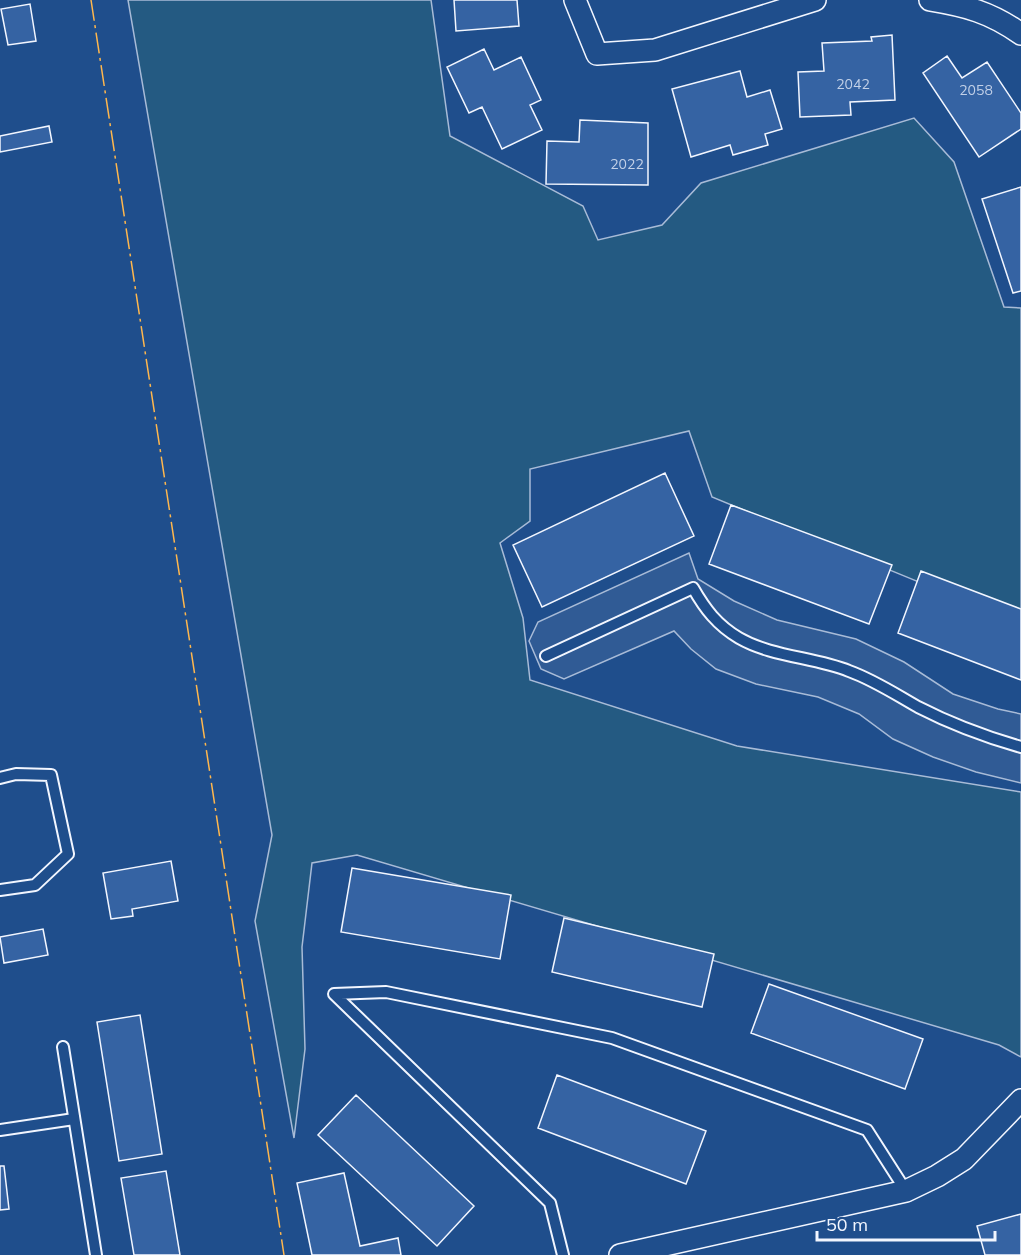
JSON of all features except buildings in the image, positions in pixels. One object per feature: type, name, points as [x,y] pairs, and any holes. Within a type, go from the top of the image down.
[{"type":"street","points":[[575,0],[597,54],[655,50],[815,0]]},
{"type":"street","points":[[930,0],[967,6],[1001,20],[1021,34]]},
{"type":"street","points":[[620,1255],[906,1191],[937,1176],[964,1159],[1021,1100]]},
{"type":"lane","points":[[546,656],[693,588],[707,613],[723,628],[740,639],[762,648],[847,670],[882,685],[943,719],[1021,747]]},
{"type":"lane","points":[[0,778],[16,774],[51,775],[68,854],[35,885],[0,890]]},
{"type":"lane","points":[[563,1255],[550,1203],[334,994],[386,992],[612,1038],[867,1130],[906,1191]]},
{"type":"lane","points":[[63,1047],[96,1255]]},
{"type":"lane","points":[[0,1130],[74,1119]]},
{"type":"shaded area","points":[[128,0],[431,0],[450,136],[583,206],[598,240],[662,225],[701,183],[914,118],[954,162],[1004,307],[1021,308],[1021,624],[712,497],[689,431],[530,469],[530,521],[500,543],[523,618],[530,680],[737,746],[1021,792],[1021,1057],[999,1045],[357,855],[312,863],[302,947],[305,1049],[294,1138],[255,921],[272,835]]},
{"type":"shaded area","points":[[689,553],[698,579],[734,601],[777,620],[856,639],[904,662],[953,694],[1021,714],[1021,783],[976,772],[933,757],[893,739],[859,714],[818,697],[756,684],[716,669],[691,649],[674,631],[564,679],[541,669],[529,641],[538,622]]},
{"type":"power","points":[[91,0],[284,1255]]}]
